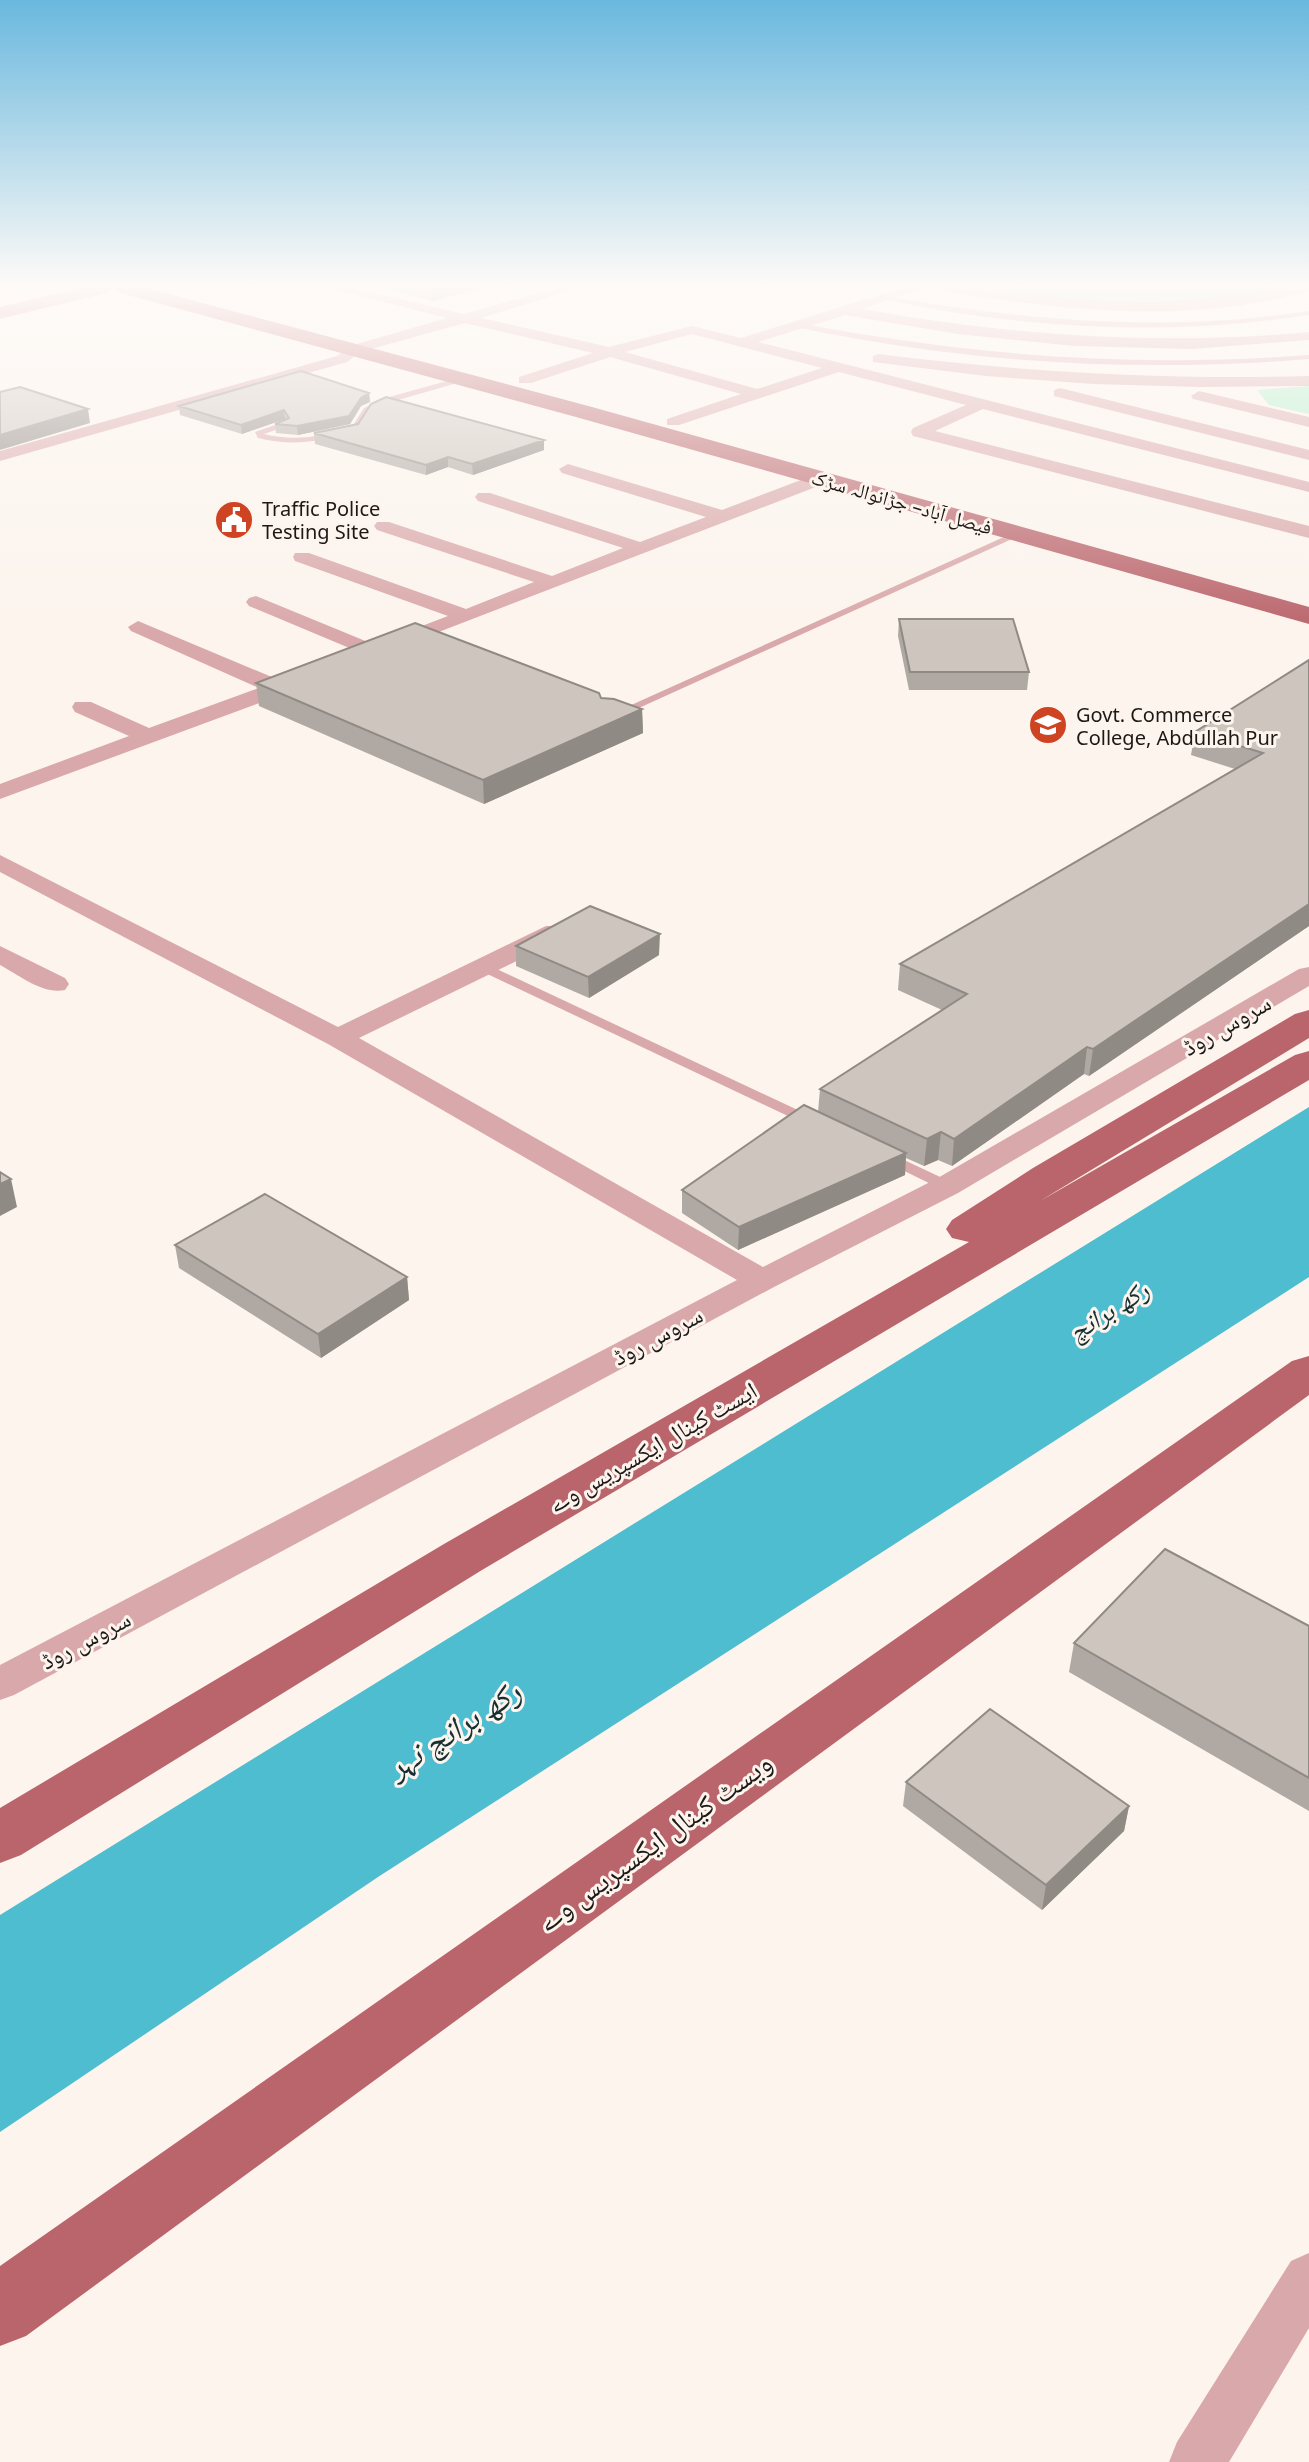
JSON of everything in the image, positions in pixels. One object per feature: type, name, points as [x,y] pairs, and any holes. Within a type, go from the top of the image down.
[{"type":"main road","name":"فیصل آباد– جڑانوالہ سڑک","points":[[547,403],[1309,616]]},
{"type":"main road","name":"فیصل آباد– جڑانوالہ سڑک","points":[[606,403],[1309,592]]},
{"type":"main road","points":[[463,1557],[1048,1177],[1309,1022]]},
{"type":"main road","name":"ایسٹ کینال ایکسپریس وے","points":[[0,1838],[463,1557],[1309,1063]]},
{"type":"main road","name":"ویسٹ کینال ایکسپریس وے","points":[[0,2310],[1309,1372]]},
{"type":"main road","points":[[1127,1502],[1309,1395]]},
{"type":"street","points":[[0,456],[187,403]]},
{"type":"street","points":[[673,422],[731,403]]},
{"type":"street","points":[[1309,487],[983,403],[919,432],[1309,532]]},
{"type":"street","points":[[1096,403],[1309,455]]},
{"type":"street","points":[[1247,403],[1309,422]]},
{"type":"street","points":[[568,469],[722,516]]},
{"type":"street","points":[[346,662],[820,479]]},
{"type":"street","points":[[484,497],[641,548]]},
{"type":"street","points":[[383,526],[552,582]]},
{"type":"street","points":[[302,557],[465,615]]},
{"type":"street","points":[[256,602],[373,651]]},
{"type":"street","points":[[138,627],[278,688]]},
{"type":"street","points":[[0,792],[319,672]]},
{"type":"street","points":[[83,707],[150,737]]},
{"type":"street","points":[[0,862],[338,1038],[762,1280]]},
{"type":"street","points":[[338,1038],[486,968],[582,917]]},
{"type":"street","points":[[0,954],[55,984]]},
{"type":"street","name":"سروس روڈ","points":[[0,1684],[762,1280],[947,1186],[1309,975]]},
{"type":"street","points":[[1197,2462],[1309,2279]]},
{"type":"lane","points":[[284,424],[259,432],[261,436],[285,443],[308,443],[355,429],[367,410],[381,403]]},
{"type":"lane","points":[[608,718],[1018,534]]},
{"type":"lane","points":[[486,968],[832,1131]]},
{"type":"lane","points":[[875,1152],[947,1186]]},
{"type":"green space","points":[[1267,403],[1309,403],[1309,414]]},
{"type":"water","points":[[1309,1107],[1309,1277],[378,1877],[0,2132],[0,1915]]},
{"type":"building","points":[[0,403],[69,403],[88,409],[0,435]]},
{"type":"building","points":[[190,403],[358,403],[349,416],[297,426],[275,424],[289,418],[284,410],[241,425],[179,406]]},
{"type":"building","points":[[408,403],[544,440],[472,464],[448,457],[426,465],[314,433],[358,424],[371,404]]},
{"type":"building","points":[[899,619],[1013,619],[1029,672],[910,672]]},
{"type":"building","points":[[415,623],[599,693],[601,698],[614,699],[642,709],[483,780],[256,683]]},
{"type":"building","points":[[1309,660],[1309,904],[1093,1049],[1087,1047],[954,1139],[941,1132],[927,1139],[820,1089],[967,994],[900,964],[1263,753],[1195,732]]},
{"type":"building","points":[[590,906],[660,934],[588,977],[516,946]]},
{"type":"building","points":[[804,1105],[906,1153],[739,1227],[682,1190]]},
{"type":"building","points":[[0,1172],[11,1179],[0,1184]]},
{"type":"building","points":[[265,1194],[407,1277],[318,1334],[175,1245]]},
{"type":"building","points":[[1165,1549],[1309,1626],[1309,1778],[1074,1643]]},
{"type":"building","points":[[990,1709],[1129,1806],[1046,1885],[906,1782]]},
{"type":"place","name":"Traffic Police Testing Site","points":[[234,520]]},
{"type":"place","name":"Govt. Commerce College, Abdullah Pur","points":[[1048,725]]},
{"type":"water label","name":"رکھ برانچ","points":[[1108,1310]]},
{"type":"water label","name":"رکھ برانچ نہر","points":[[453,1728]]}]
